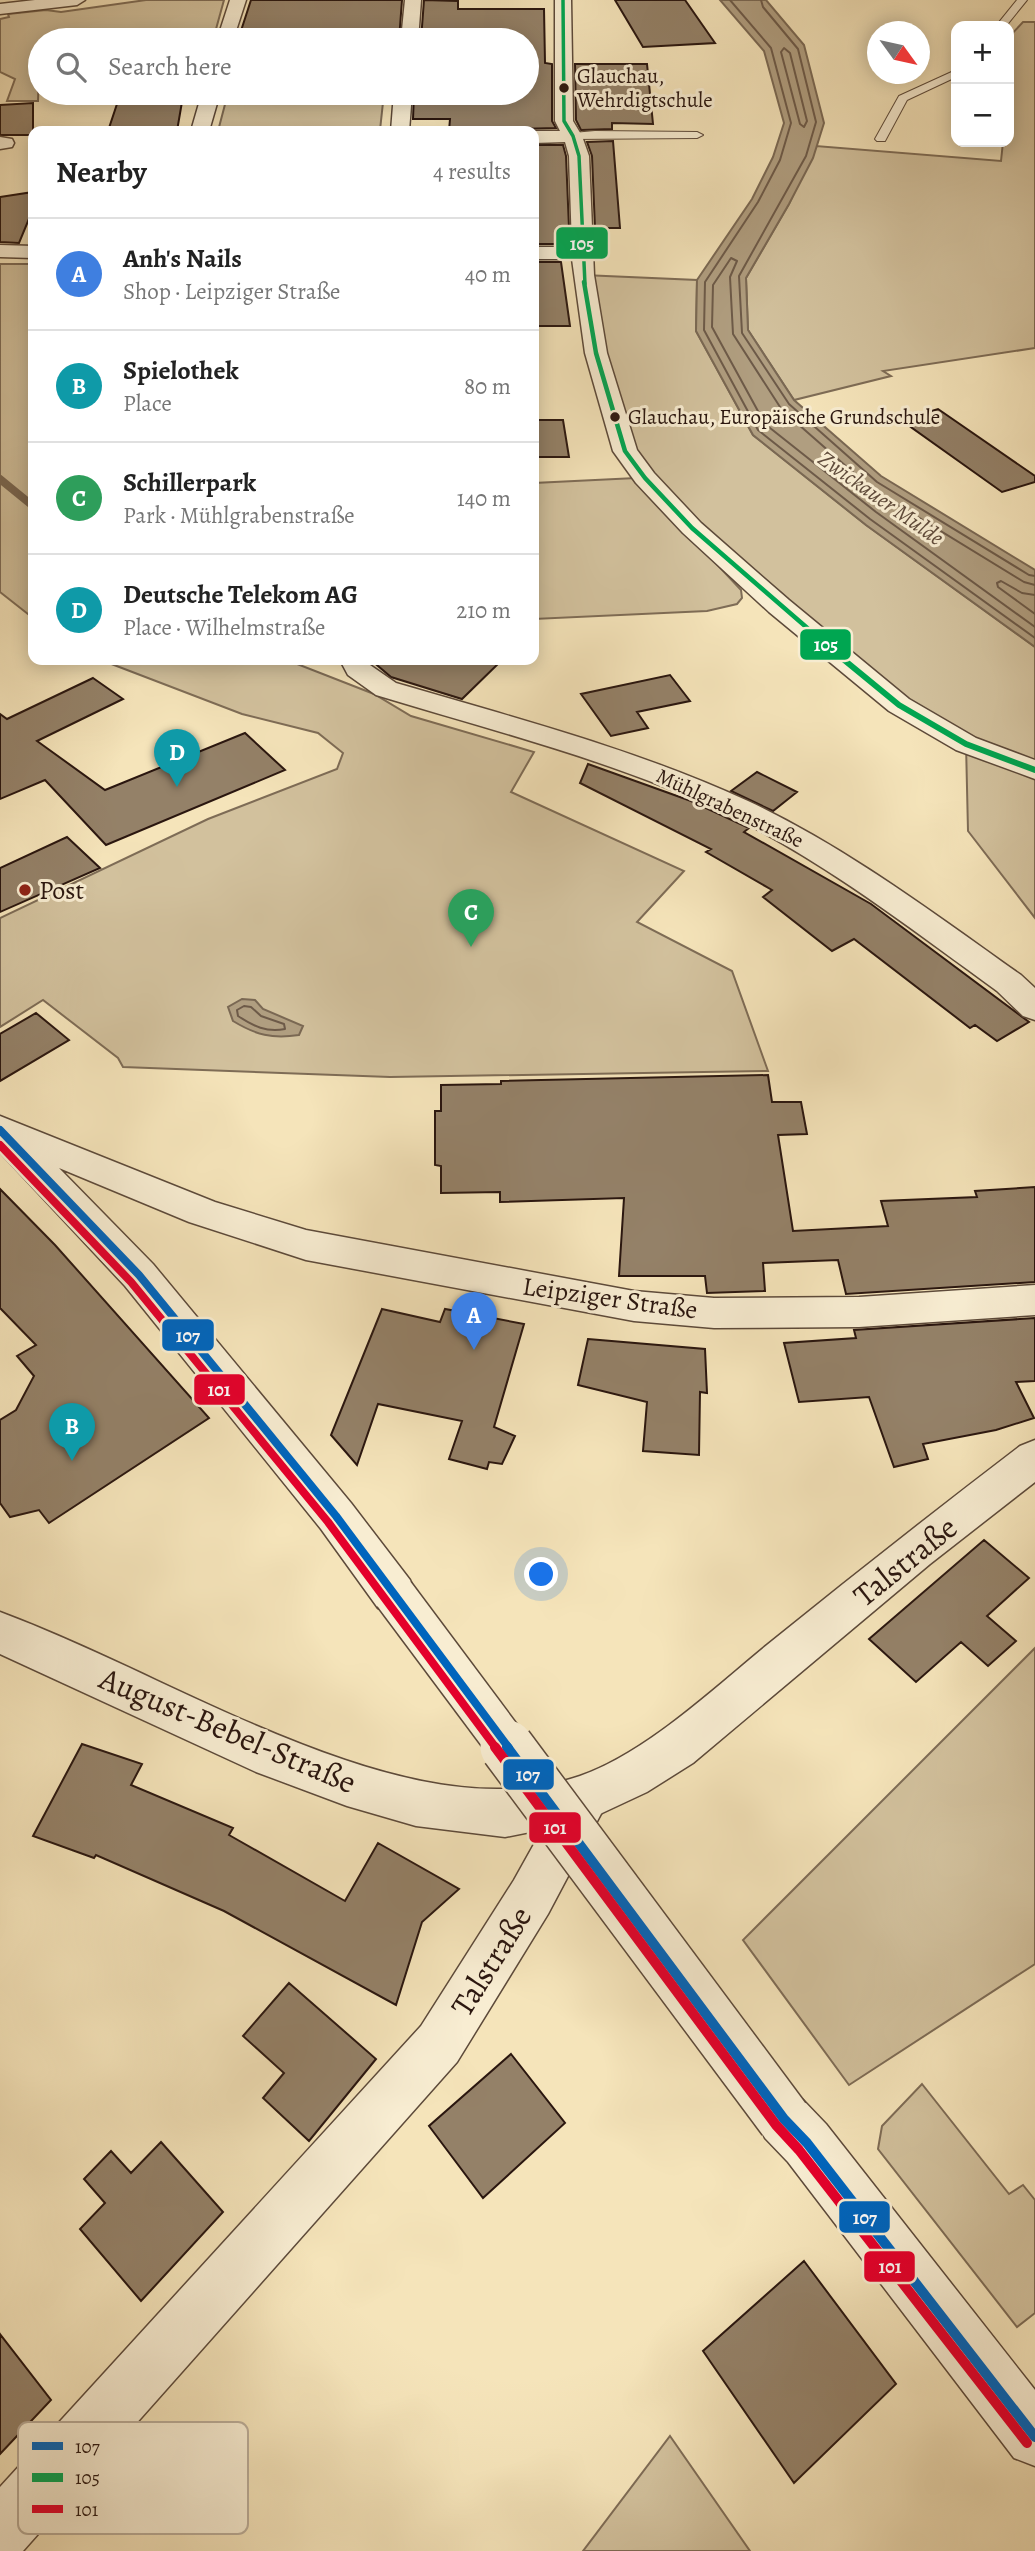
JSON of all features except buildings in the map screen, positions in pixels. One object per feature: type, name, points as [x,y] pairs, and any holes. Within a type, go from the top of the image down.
[{"type":"street","points":[[0,9],[76,0]]},
{"type":"street","points":[[229,28],[238,0]]},
{"type":"street","points":[[411,28],[412,0]]},
{"type":"street","points":[[563,0],[564,121],[573,136],[579,156],[581,253],[596,353],[625,451],[645,478],[701,537],[899,705],[966,744],[1035,770]]},
{"type":"street","points":[[202,126],[208,105]]},
{"type":"street","points":[[400,126],[402,105]]},
{"type":"street","points":[[539,137],[573,136]]},
{"type":"street","points":[[0,251],[28,252]]},
{"type":"street","points":[[539,253],[581,253]]},
{"type":"street","name":"Mühlgrabenstraße","points":[[356,665],[386,689],[636,764],[738,808],[812,847],[904,908],[1009,984],[1035,1008]]},
{"type":"street","points":[[0,1130],[139,1275],[336,1516],[784,2119],[807,2143],[1035,2437]]},
{"type":"street","name":"Leipziger Straße","points":[[0,1130],[202,1212],[306,1245],[634,1306],[714,1313],[859,1312],[1035,1300]]},
{"type":"street","name":"Talstraße","points":[[99,2422],[439,2044],[531,1897],[585,1798],[630,1776],[677,1747],[915,1552],[1035,1458]]},
{"type":"street","name":"August-Bebel-Straße","points":[[0,1632],[273,1756],[347,1783],[416,1803],[505,1814],[585,1798]]},
{"type":"street","name":"Talstraße","points":[[0,2532],[18,2512]]},
{"type":"lane","points":[[1005,21],[1022,0]]},
{"type":"lane","points":[[881,139],[904,98],[951,76]]},
{"type":"lane","points":[[573,136],[697,135]]},
{"type":"shaded area","points":[[146,0],[224,0],[216,28],[28,28],[28,101],[7,101],[15,79],[0,72],[0,19],[9,17],[8,14],[46,10],[61,12]]},
{"type":"shaded area","points":[[1023,22],[1035,22],[1035,348],[883,371],[891,376],[794,400],[748,330],[746,278],[789,204],[816,146],[1001,161],[1002,147],[1014,147],[1014,32]]},
{"type":"shaded area","points":[[225,105],[383,105],[380,126],[219,126]]},
{"type":"shaded area","points":[[0,264],[28,264],[28,614],[0,592]]},
{"type":"shaded area","points":[[583,275],[697,280],[696,331],[753,435],[866,525],[1035,647],[1035,918],[968,831],[966,744],[899,705],[645,478]]},
{"type":"shaded area","points":[[636,478],[741,590],[742,598],[737,604],[707,611],[539,619],[539,483]]},
{"type":"shaded area","points":[[114,665],[300,665],[374,694],[411,716],[534,752],[511,792],[684,871],[637,922],[732,971],[768,1071],[390,1077],[123,1067],[118,1058],[43,1000],[0,1027],[0,918],[208,819],[337,769],[343,753],[318,733],[242,714]]},
{"type":"shaded area","points":[[1035,1648],[1035,1964],[849,2085],[743,1940]]},
{"type":"shaded area","points":[[922,2084],[1009,2194],[1023,2185],[1035,2200],[1035,2313],[1017,2327],[878,2149],[882,2126]]},
{"type":"shaded area","points":[[670,2436],[750,2551],[583,2551]]},
{"type":"water","name":"Zwickauer Mulde","points":[[720,0],[766,0],[804,45],[824,123],[813,158],[746,278],[748,330],[794,400],[881,476],[1035,570],[1035,647],[866,525],[753,435],[696,331],[697,280],[752,199],[773,157],[784,123],[764,51]]},
{"type":"water","points":[[242,999],[255,1000],[263,1009],[303,1026],[299,1035],[264,1035],[233,1021],[228,1007]]},
{"type":"waterway","points":[[0,479],[28,502]]},
{"type":"transit line","name":"105","points":[[563,0],[564,121],[573,136],[579,156],[583,275],[596,353],[625,451],[645,478],[692,528],[779,606],[899,705],[966,744],[1035,770]]},
{"type":"transit line","name":"107","points":[[0,1130],[139,1275],[336,1516],[784,2119],[807,2143],[1035,2437]]},
{"type":"transit line","name":"101","points":[[0,1145],[131,1282],[328,1522],[776,2125],[799,2150],[1027,2443]]},
{"type":"place","name":"Glauchau, Wehrdigtschule","points":[[564,88]]},
{"type":"place","name":"Glauchau, Europäische Grundschule","points":[[615,417]]},
{"type":"place","name":"Deutsche Telekom AG","points":[[177,787]]},
{"type":"place","name":"Post","points":[[25,890]]},
{"type":"place","name":"Schillerpark","points":[[471,947]]},
{"type":"place","name":"Anh's Nails","points":[[474,1350]]},
{"type":"place","name":"Spielothek","points":[[72,1461]]}]
